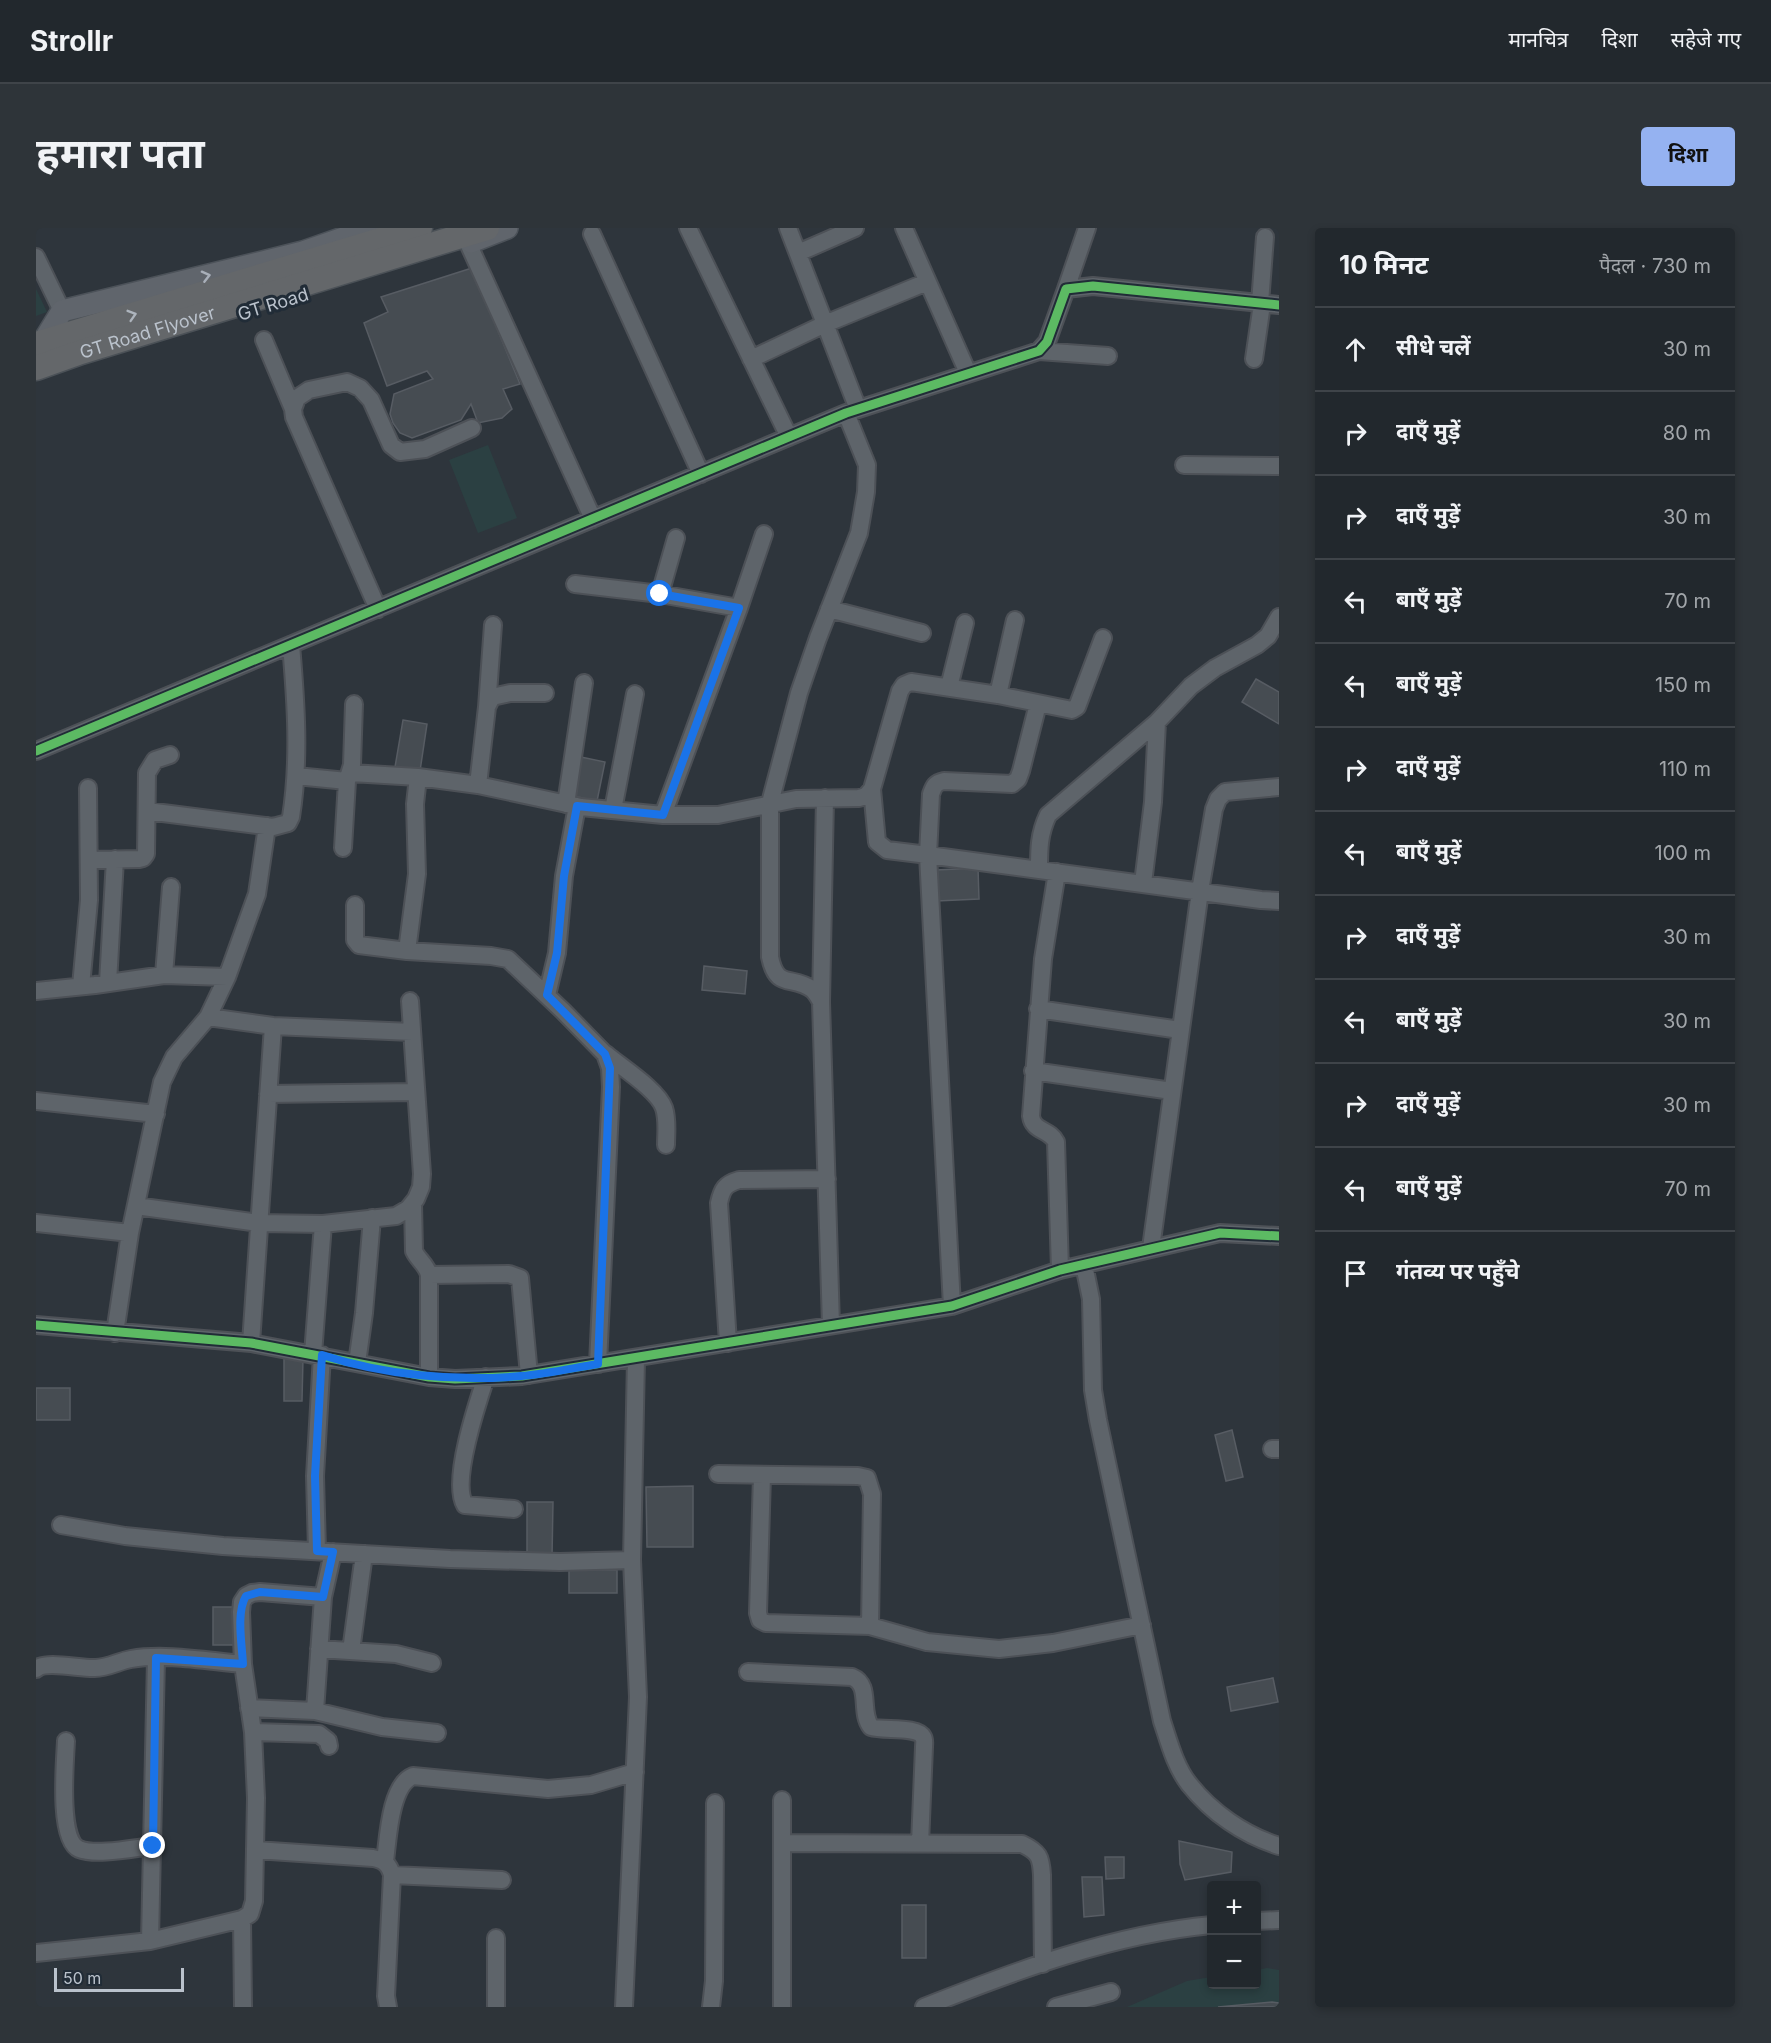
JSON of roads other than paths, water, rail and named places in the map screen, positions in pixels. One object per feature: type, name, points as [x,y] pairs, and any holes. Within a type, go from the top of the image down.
[{"type":"highway","name":"GT Road Flyover","points":[[41,355],[420,228]]},
{"type":"highway","name":"GT Road Flyover","points":[[79,342],[486,228]]},
{"type":"main road","points":[[41,355],[62,311],[303,252],[372,228]]},
{"type":"main road","name":"GT Road","points":[[41,355],[87,362],[468,243],[507,228]]},
{"type":"street","points":[[688,228],[789,437]]},
{"type":"street","points":[[788,228],[825,324],[867,465],[866,492],[859,533],[799,693],[770,803],[770,957],[773,970],[782,980],[802,984],[814,991],[821,1002]]},
{"type":"street","points":[[798,252],[855,228]]},
{"type":"street","points":[[904,228],[968,373]]},
{"type":"street","points":[[1039,351],[1047,342],[1087,228]]},
{"type":"street","points":[[592,234],[701,474]]},
{"type":"street","points":[[1254,359],[1267,304],[1265,237]]},
{"type":"street","points":[[468,243],[592,519]]},
{"type":"street","points":[[36,257],[62,311]]},
{"type":"street","points":[[751,359],[825,324],[927,282]]},
{"type":"street","points":[[1066,289],[1093,286],[1267,304]]},
{"type":"street","points":[[264,340],[293,408],[294,417],[378,609]]},
{"type":"street","points":[[36,751],[852,411],[1039,351],[1108,356]]},
{"type":"street","points":[[293,408],[297,398],[309,390],[347,382],[360,388],[371,400],[391,445],[400,452],[425,449],[472,428]]},
{"type":"street","points":[[1184,465],[1279,466]]},
{"type":"street","points":[[663,815],[764,534]]},
{"type":"street","points":[[660,594],[676,538]]},
{"type":"street","points":[[575,584],[660,594],[739,608]]},
{"type":"street","points":[[829,609],[922,633]]},
{"type":"street","points":[[1039,869],[1039,843],[1048,815],[1157,723],[1191,686],[1215,668],[1257,645],[1268,636],[1279,617]]},
{"type":"street","points":[[998,695],[1015,620]]},
{"type":"street","points":[[949,687],[965,623]]},
{"type":"street","points":[[478,785],[493,625]]},
{"type":"street","points":[[1103,638],[1077,707],[1071,710],[949,687],[911,682],[904,684],[872,789],[877,842],[886,850],[1279,901]]},
{"type":"street","points":[[147,811],[267,826],[282,826],[288,823],[291,817],[296,776],[296,707],[291,645]]},
{"type":"street","points":[[547,995],[557,953],[584,683]]},
{"type":"street","points":[[487,707],[492,698],[497,695],[545,693]]},
{"type":"street","points":[[613,810],[635,694]]},
{"type":"street","points":[[343,848],[354,704]]},
{"type":"street","points":[[952,1306],[928,855],[931,794],[937,782],[1012,784],[1018,779],[1038,704]]},
{"type":"street","points":[[1143,883],[1153,802],[1157,723]]},
{"type":"street","points":[[89,860],[143,858],[146,854],[147,772],[155,760],[170,755]]},
{"type":"street","points":[[296,776],[418,777],[478,785],[572,805],[663,815],[718,815],[796,799],[859,798],[866,796],[872,789]]},
{"type":"street","points":[[407,951],[417,874],[418,777]]},
{"type":"street","points":[[1151,1248],[1180,1030],[1214,809],[1218,799],[1225,792],[1279,787]]},
{"type":"street","points":[[81,986],[89,900],[88,788]]},
{"type":"street","points":[[825,798],[821,1002],[831,1325]]},
{"type":"street","points":[[115,1333],[130,1233],[162,1082],[174,1057],[208,1017],[227,977],[257,894],[267,826]]},
{"type":"street","points":[[108,983],[115,859]]},
{"type":"street","points":[[1057,872],[1043,959],[1033,1071],[1032,1122],[1042,1131],[1051,1134],[1056,1142],[1060,1270]]},
{"type":"street","points":[[164,975],[171,887]]},
{"type":"street","points":[[355,905],[355,940],[359,945],[508,959],[605,1054],[656,1095],[663,1105],[666,1119],[666,1145]]},
{"type":"street","points":[[36,991],[164,975],[227,977]]},
{"type":"street","points":[[136,1206],[259,1223],[323,1224],[396,1215],[408,1209],[421,1187],[422,1174],[410,1001]]},
{"type":"street","points":[[1038,1009],[1180,1030]]},
{"type":"street","points":[[208,1017],[273,1026],[412,1032]]},
{"type":"street","points":[[251,1343],[273,1026]]},
{"type":"street","points":[[598,1364],[611,1087],[610,1068],[605,1054]]},
{"type":"street","points":[[1033,1071],[1172,1091]]},
{"type":"street","points":[[268,1094],[417,1092]]},
{"type":"street","points":[[36,1101],[156,1114]]},
{"type":"street","points":[[728,1343],[719,1203],[726,1185],[739,1180],[827,1179]]},
{"type":"street","points":[[413,1203],[414,1251],[429,1275],[429,1377]]},
{"type":"street","points":[[357,1364],[372,1218]]},
{"type":"street","points":[[36,1223],[130,1233]]},
{"type":"street","points":[[315,1710],[325,1551],[315,1476],[317,1354],[323,1224]]},
{"type":"street","points":[[36,1324],[115,1333],[251,1343],[429,1377],[455,1379],[530,1375],[952,1306],[1060,1270],[1220,1233],[1279,1236]]},
{"type":"street","points":[[1084,1265],[1093,1317],[1092,1364],[1096,1410],[1162,1721],[1172,1751],[1188,1783],[1217,1813],[1255,1838],[1279,1846]]},
{"type":"street","points":[[429,1275],[509,1274],[520,1278],[530,1375]]},
{"type":"street","points":[[624,2007],[638,1697],[632,1560],[636,1358]]},
{"type":"street","points":[[486,1377],[468,1441],[461,1487],[462,1498],[465,1505],[474,1507],[514,1509]]},
{"type":"street","points":[[718,1474],[867,1478],[872,1494],[870,1626]]},
{"type":"street","points":[[762,1474],[758,1613],[760,1620],[766,1623],[870,1626],[927,1642],[999,1649],[1053,1643],[1142,1625]]},
{"type":"street","points":[[61,1525],[125,1536],[223,1546],[450,1559],[560,1562],[632,1560]]},
{"type":"street","points":[[351,1651],[364,1554]]},
{"type":"street","points":[[36,1953],[150,1941],[242,1919],[250,1914],[254,1901],[256,1798],[253,1732],[243,1664],[242,1602],[246,1596],[260,1592],[323,1597]]},
{"type":"street","points":[[319,1649],[396,1654],[432,1663]]},
{"type":"street","points":[[36,1669],[40,1666],[96,1668],[130,1659],[156,1658],[243,1664]]},
{"type":"street","points":[[150,1941],[156,1658]]},
{"type":"street","points":[[748,1672],[852,1677],[859,1680],[862,1685],[865,1714],[871,1727],[919,1733],[923,1738],[924,1747],[920,1844]]},
{"type":"street","points":[[249,1708],[315,1710],[382,1727],[437,1733]]},
{"type":"street","points":[[253,1732],[319,1734],[328,1741],[329,1746]]},
{"type":"street","points":[[66,1741],[65,1819],[70,1841],[81,1850],[93,1852],[153,1846]]},
{"type":"street","points":[[388,2007],[386,1996],[388,1868],[395,1799],[408,1778],[413,1776],[548,1788],[591,1785],[635,1772]]},
{"type":"street","points":[[782,1800],[782,2007]]},
{"type":"street","points":[[711,2007],[714,1981],[715,1803]]},
{"type":"street","points":[[783,1844],[1022,1844],[1034,1850],[1041,1860],[1043,1964]]},
{"type":"street","points":[[256,1850],[373,1858],[388,1868],[502,1880]]},
{"type":"street","points":[[242,1919],[243,2007]]},
{"type":"street","points":[[1261,1921],[1279,1920]]},
{"type":"street","points":[[924,2007],[1043,1964],[1121,1941],[1207,1926]]},
{"type":"street","points":[[496,1938],[496,2007]]},
{"type":"street","points":[[1056,2007],[1111,1992]]}]
